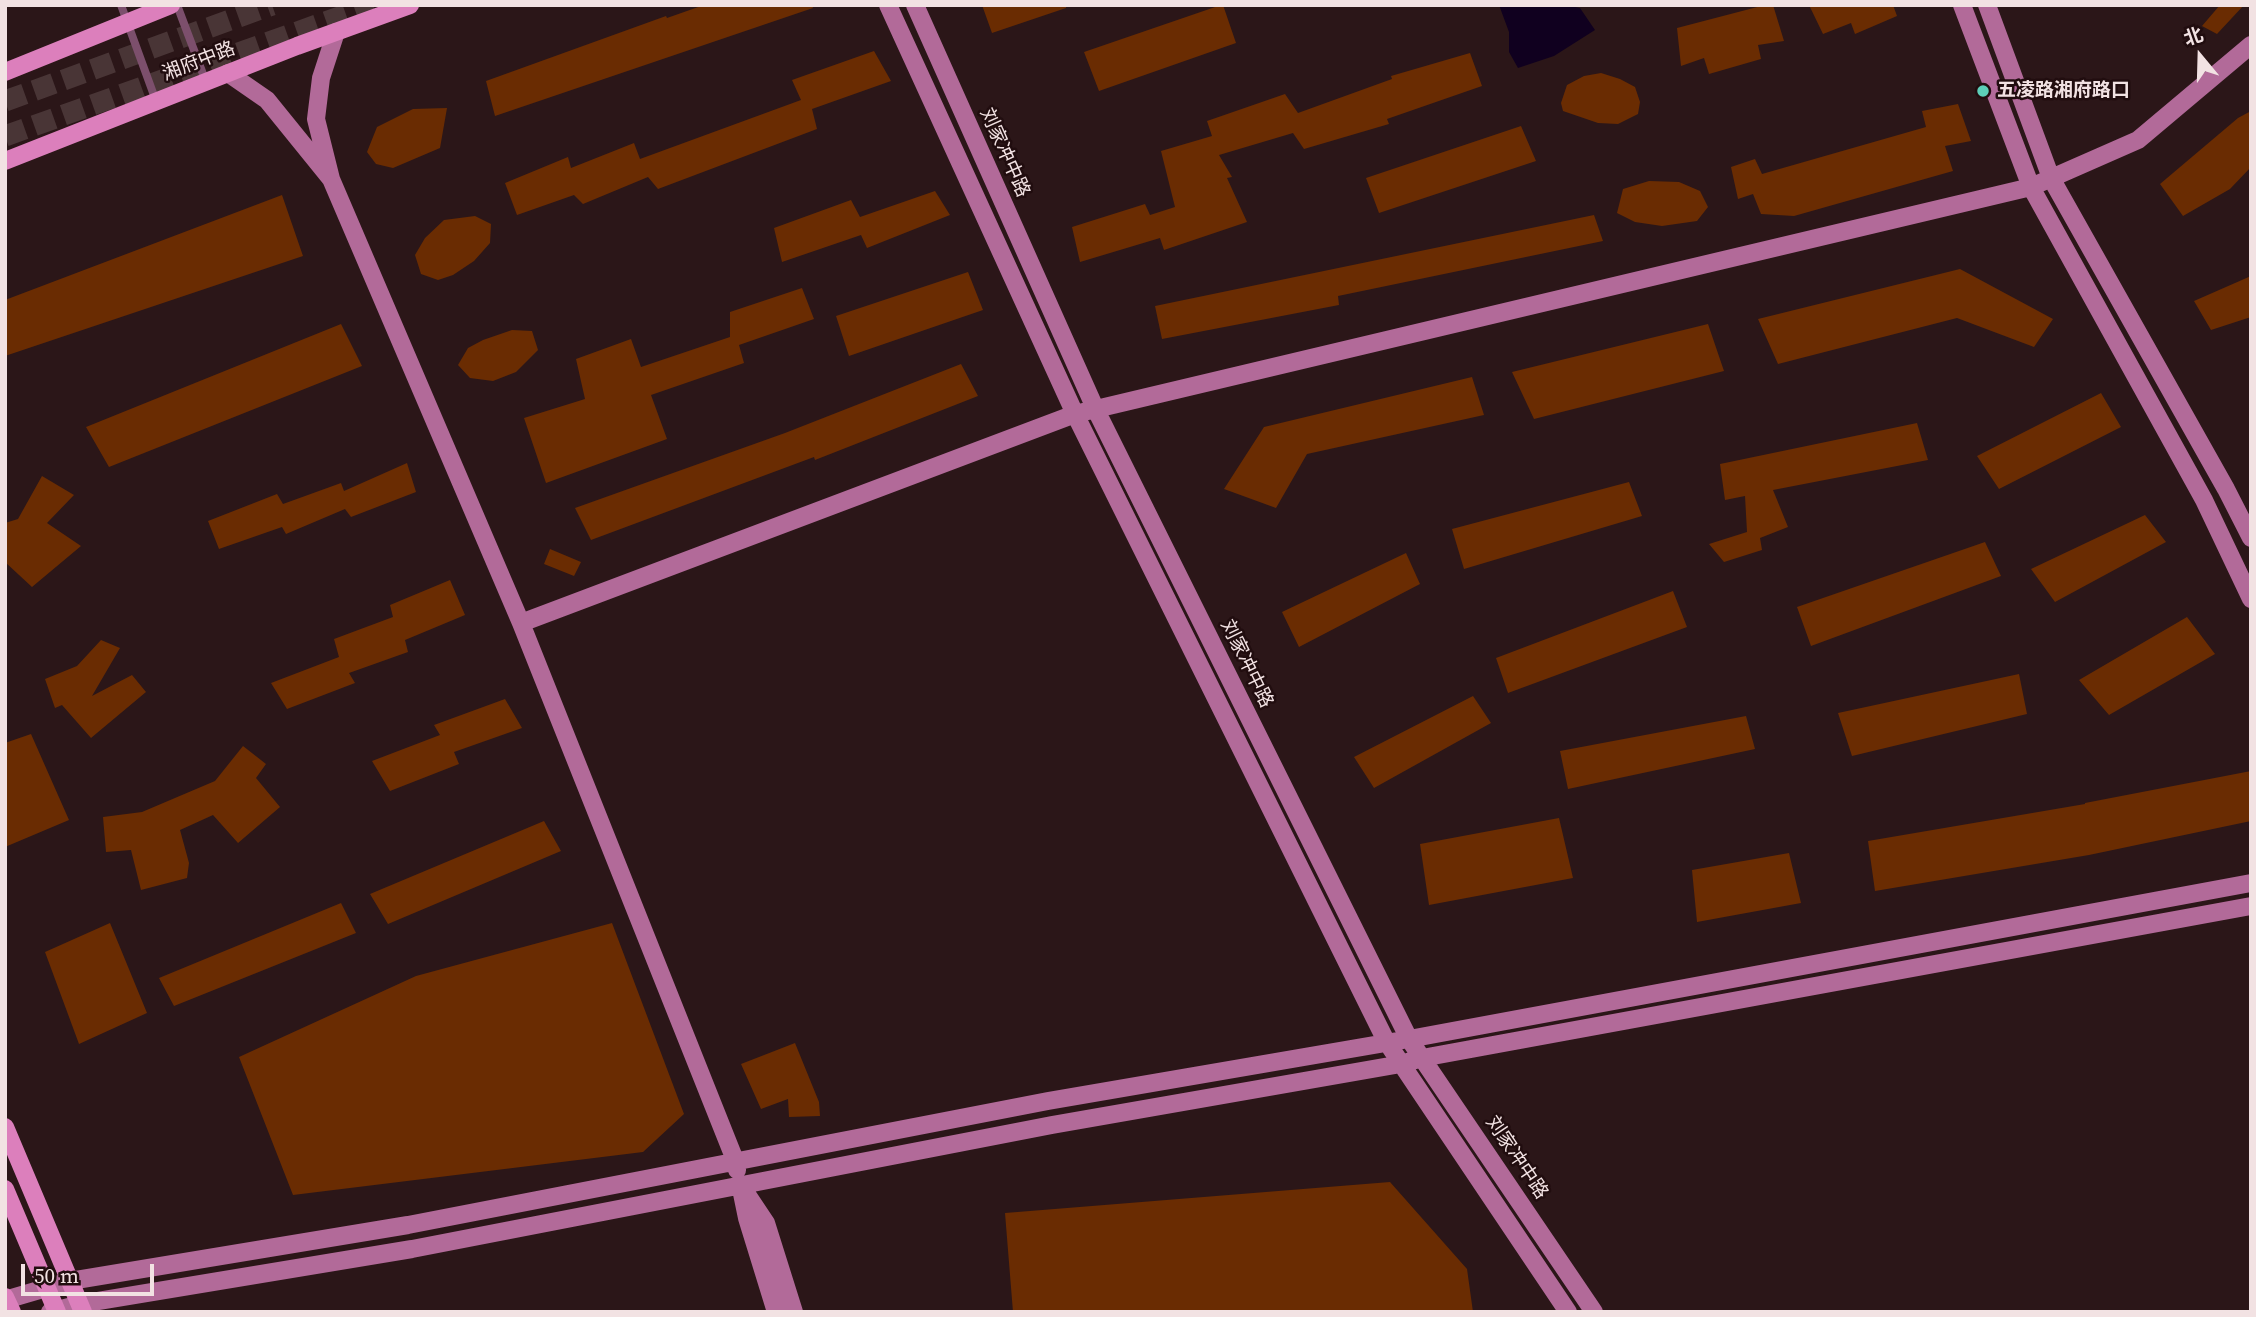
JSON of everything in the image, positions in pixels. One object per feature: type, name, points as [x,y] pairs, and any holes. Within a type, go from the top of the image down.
[{"type":"main road","points":[[5,72],[124,14],[171,5]]},
{"type":"main road","name":"湘府中路","points":[[5,161],[410,5]]},
{"type":"main road","points":[[888,5],[1075,414],[1387,1041],[1568,1312]]},
{"type":"main road","name":"刘家冲中路","points":[[915,5],[1095,408],[1409,1039],[1594,1312]]},
{"type":"main road","points":[[1962,5],[2031,187],[2204,500],[2251,599]]},
{"type":"main road","points":[[1987,5],[2051,178],[2251,538]]},
{"type":"main road","points":[[336,32],[321,78],[316,119],[331,179],[521,623],[735,1160],[747,1218],[776,1312]]},
{"type":"main road","points":[[521,623],[1095,408],[2031,187],[2138,140],[2251,45]]},
{"type":"main road","points":[[228,73],[267,100],[331,179]]},
{"type":"main road","points":[[7,1302],[70,1281],[408,1225],[1034,1103],[1409,1039],[2251,883]]},
{"type":"main road","points":[[5,1189],[47,1287],[54,1311],[81,1308],[412,1249],[1052,1125],[1401,1064],[2251,906]]},
{"type":"main road","points":[[5,1127],[81,1308]]},
{"type":"main road","points":[[740,1184],[766,1223],[794,1312]]},
{"type":"lane","points":[[177,5],[206,82]]},
{"type":"lane","points":[[124,14],[156,101]]},
{"type":"shaded area","points":[[1499,5],[1566,5],[1580,8],[1595,30],[1554,56],[1518,68],[1509,52],[1509,32]]},
{"type":"building","points":[[704,5],[812,5],[813,8],[495,116],[486,81],[666,16],[667,18]]},
{"type":"building","points":[[982,5],[1066,5],[1066,8],[992,33]]},
{"type":"building","points":[[1221,5],[1236,43],[1099,91],[1084,52]]},
{"type":"building","points":[[1773,5],[1784,41],[1758,45],[1761,59],[1709,74],[1704,58],[1681,66],[1677,28]]},
{"type":"building","points":[[1809,5],[1893,5],[1897,16],[1855,34],[1851,23],[1823,34]]},
{"type":"building","points":[[2220,5],[2244,5],[2217,34],[2202,26]]},
{"type":"building","points":[[874,51],[891,81],[812,109],[817,129],[658,189],[648,177],[583,204],[574,195],[517,215],[505,183],[568,157],[571,168],[634,143],[640,159],[801,100],[792,80]]},
{"type":"building","points":[[1470,53],[1482,86],[1387,119],[1389,124],[1304,149],[1293,133],[1219,155],[1232,177],[1227,178],[1247,222],[1164,250],[1160,238],[1080,262],[1072,227],[1145,204],[1150,215],[1175,207],[1161,151],[1212,136],[1207,121],[1285,94],[1298,113],[1392,79],[1391,76]]},
{"type":"building","points":[[1601,73],[1635,87],[1640,102],[1638,114],[1618,124],[1598,123],[1563,111],[1561,103],[1567,85],[1584,76]]},
{"type":"building","points":[[1958,104],[1971,141],[1945,146],[1953,171],[1794,216],[1761,214],[1753,194],[1738,199],[1731,167],[1755,159],[1762,174],[1926,127],[1922,111]]},
{"type":"building","points":[[447,108],[440,148],[393,168],[376,164],[367,152],[377,127],[413,109]]},
{"type":"building","points":[[2251,111],[2251,167],[2230,189],[2183,216],[2160,184],[2238,118]]},
{"type":"building","points":[[1521,126],[1536,161],[1379,213],[1366,178]]},
{"type":"building","points":[[1649,181],[1679,182],[1700,191],[1708,207],[1697,221],[1662,226],[1635,222],[1617,213],[1623,189]]},
{"type":"building","points":[[935,191],[950,215],[867,248],[861,235],[782,262],[774,228],[851,200],[860,217]]},
{"type":"building","points":[[282,195],[303,256],[5,356],[5,300]]},
{"type":"building","points":[[1594,215],[1603,241],[1338,296],[1339,305],[1162,339],[1155,306]]},
{"type":"building","points":[[475,216],[491,224],[490,243],[474,261],[453,275],[438,280],[421,274],[415,255],[425,238],[444,220]]},
{"type":"building","points":[[1960,269],[2053,319],[2034,347],[1957,318],[1778,364],[1758,319]]},
{"type":"building","points":[[968,272],[983,310],[849,356],[836,316]]},
{"type":"building","points":[[2251,276],[2251,317],[2211,330],[2194,301]]},
{"type":"building","points":[[802,288],[814,319],[739,345],[744,363],[651,395],[667,439],[546,483],[524,418],[585,399],[576,359],[631,339],[641,367],[730,337],[730,312]]},
{"type":"building","points":[[341,324],[362,366],[109,467],[86,427]]},
{"type":"building","points":[[1708,324],[1724,371],[1534,419],[1512,372]]},
{"type":"building","points":[[512,330],[532,331],[538,350],[516,372],[493,381],[470,378],[458,365],[468,348]]},
{"type":"building","points":[[961,364],[978,396],[815,460],[814,457],[591,540],[575,508],[785,433]]},
{"type":"building","points":[[1472,377],[1484,415],[1307,454],[1276,508],[1224,489],[1264,427]]},
{"type":"building","points":[[2101,393],[2121,427],[1999,489],[1977,456]]},
{"type":"building","points":[[1917,423],[1928,460],[1773,490],[1788,527],[1760,538],[1762,550],[1724,562],[1709,544],[1747,532],[1745,496],[1725,500],[1720,464]]},
{"type":"building","points":[[407,463],[416,492],[351,517],[345,509],[286,534],[282,527],[219,549],[208,521],[277,494],[283,504],[341,483],[344,491]]},
{"type":"building","points":[[42,476],[74,495],[47,523],[81,546],[32,587],[5,562],[5,523],[18,519]]},
{"type":"building","points":[[1629,482],[1642,516],[1464,569],[1452,529]]},
{"type":"building","points":[[2145,515],[2166,542],[2055,602],[2031,569]]},
{"type":"building","points":[[1985,542],[2001,576],[1811,646],[1797,607]]},
{"type":"building","points":[[550,549],[581,562],[574,576],[544,564]]},
{"type":"building","points":[[1406,553],[1420,584],[1299,647],[1282,612]]},
{"type":"building","points":[[450,580],[465,615],[405,640],[408,652],[349,673],[355,683],[287,709],[271,683],[339,657],[334,639],[393,617],[390,605]]},
{"type":"building","points":[[1673,591],[1687,627],[1508,693],[1496,658]]},
{"type":"building","points":[[2187,617],[2215,654],[2109,715],[2079,680]]},
{"type":"building","points":[[101,640],[120,648],[92,696],[132,675],[146,692],[91,738],[62,705],[55,708],[45,679],[77,666]]},
{"type":"building","points":[[2019,674],[2027,714],[1852,756],[1838,713]]},
{"type":"building","points":[[1473,696],[1491,723],[1374,788],[1354,757]]},
{"type":"building","points":[[505,699],[522,728],[454,752],[459,764],[390,791],[372,761],[440,735],[434,725]]},
{"type":"building","points":[[1746,716],[1755,749],[1568,789],[1560,751]]},
{"type":"building","points":[[31,734],[69,820],[5,847],[5,743]]},
{"type":"building","points":[[243,746],[266,764],[256,778],[280,807],[238,843],[213,815],[180,830],[189,863],[187,878],[141,890],[131,850],[106,852],[103,817],[142,812],[215,781]]},
{"type":"building","points":[[2251,771],[2251,821],[2089,855],[1875,891],[1868,841],[2085,804]]},
{"type":"building","points":[[1559,818],[1573,878],[1429,905],[1420,844]]},
{"type":"building","points":[[544,821],[561,851],[388,924],[370,894]]},
{"type":"building","points":[[1789,853],[1801,903],[1697,922],[1692,870]]},
{"type":"building","points":[[341,903],[356,933],[174,1006],[159,978]]},
{"type":"building","points":[[110,923],[147,1013],[79,1044],[45,952]]},
{"type":"building","points":[[612,923],[684,1114],[643,1152],[293,1195],[239,1057],[416,976]]},
{"type":"building","points":[[795,1043],[819,1102],[820,1116],[789,1117],[788,1099],[761,1109],[741,1064]]},
{"type":"building","points":[[1390,1182],[1467,1269],[1473,1312],[1013,1312],[1005,1213]]},
{"type":"tunnel","points":[[5,101],[272,5]]},
{"type":"tunnel","points":[[5,136],[373,5]]},
{"type":"place","name":"五凌路湘府路口","points":[[1983,91]]}]
